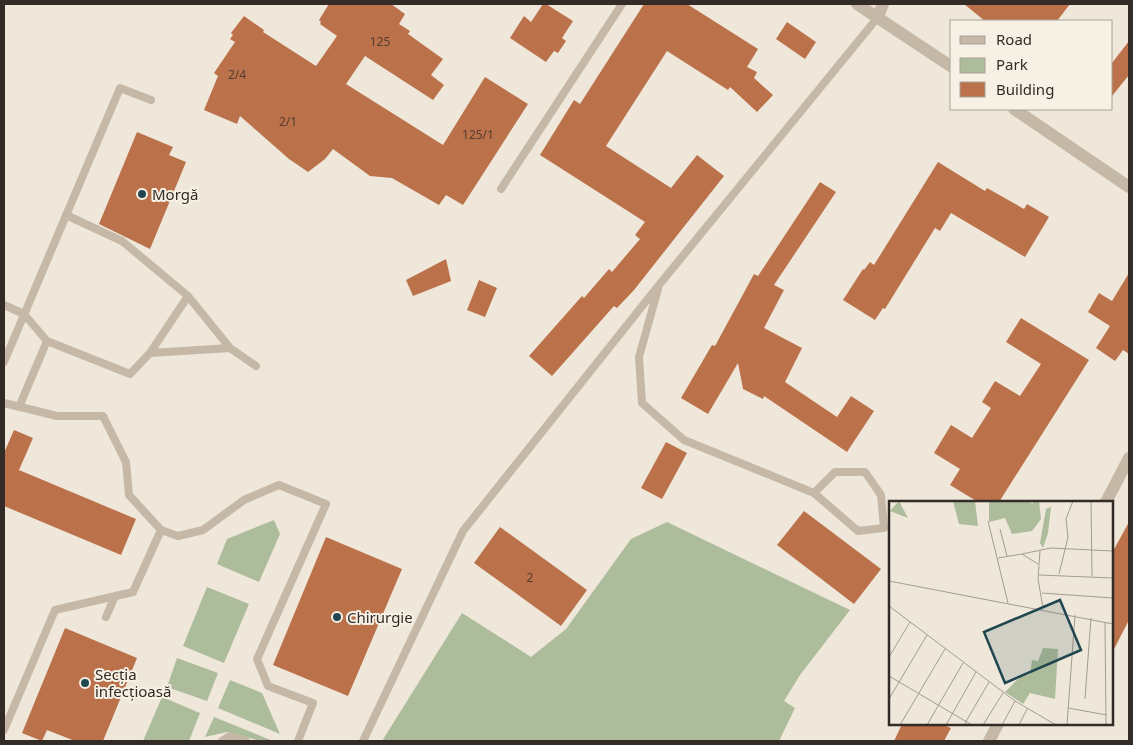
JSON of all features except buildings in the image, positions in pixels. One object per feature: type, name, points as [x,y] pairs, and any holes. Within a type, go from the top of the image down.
[{"type":"street","points":[[857,4],[950,66]]},
{"type":"street","points":[[878,17],[883,4]]},
{"type":"street","points":[[1015,110],[1129,187]]},
{"type":"street","points":[[1107,501],[1129,458]]},
{"type":"street","points":[[989,741],[997,725]]},
{"type":"lane","points":[[501,189],[622,4]]},
{"type":"lane","points":[[363,741],[463,531],[878,17]]},
{"type":"lane","points":[[4,362],[120,88],[151,100]]},
{"type":"lane","points":[[66,215],[122,241],[188,296],[230,348],[256,366]]},
{"type":"lane","points":[[660,285],[639,357],[642,403],[684,440],[814,493],[858,531],[884,528],[881,495],[865,472],[835,472],[814,493]]},
{"type":"lane","points":[[4,306],[24,314],[46,341],[130,374],[150,353],[188,296]]},
{"type":"lane","points":[[19,407],[46,341]]},
{"type":"lane","points":[[150,353],[230,348]]},
{"type":"lane","points":[[4,403],[57,416],[103,416],[126,462],[130,495],[161,530],[178,536],[203,530],[244,500],[279,485],[326,504],[257,659],[268,686],[313,702],[298,741]]},
{"type":"lane","points":[[4,728],[55,610],[133,592],[161,530]]},
{"type":"lane","points":[[106,617],[115,596]]},
{"type":"lane","points":[[222,741],[230,736],[246,741]]},
{"type":"green space","points":[[274,520],[280,534],[259,582],[217,564],[227,539]]},
{"type":"green space","points":[[667,522],[850,610],[800,675],[784,701],[795,708],[779,741],[382,741],[462,613],[531,657],[566,629],[631,539]]},
{"type":"green space","points":[[207,587],[249,604],[224,663],[183,646]]},
{"type":"green space","points":[[177,658],[218,673],[207,701],[167,687]]},
{"type":"green space","points":[[230,680],[262,693],[280,734],[218,708]]},
{"type":"green space","points":[[162,697],[200,713],[189,741],[143,741]]},
{"type":"green space","points":[[214,717],[273,741],[261,741],[227,732],[205,737]]},
{"type":"place","name":"Morgă","points":[[142,194]]},
{"type":"place","name":"Chirurgie","points":[[337,617]]},
{"type":"place","name":"Secția infecțioasă","points":[[85,683]]}]
